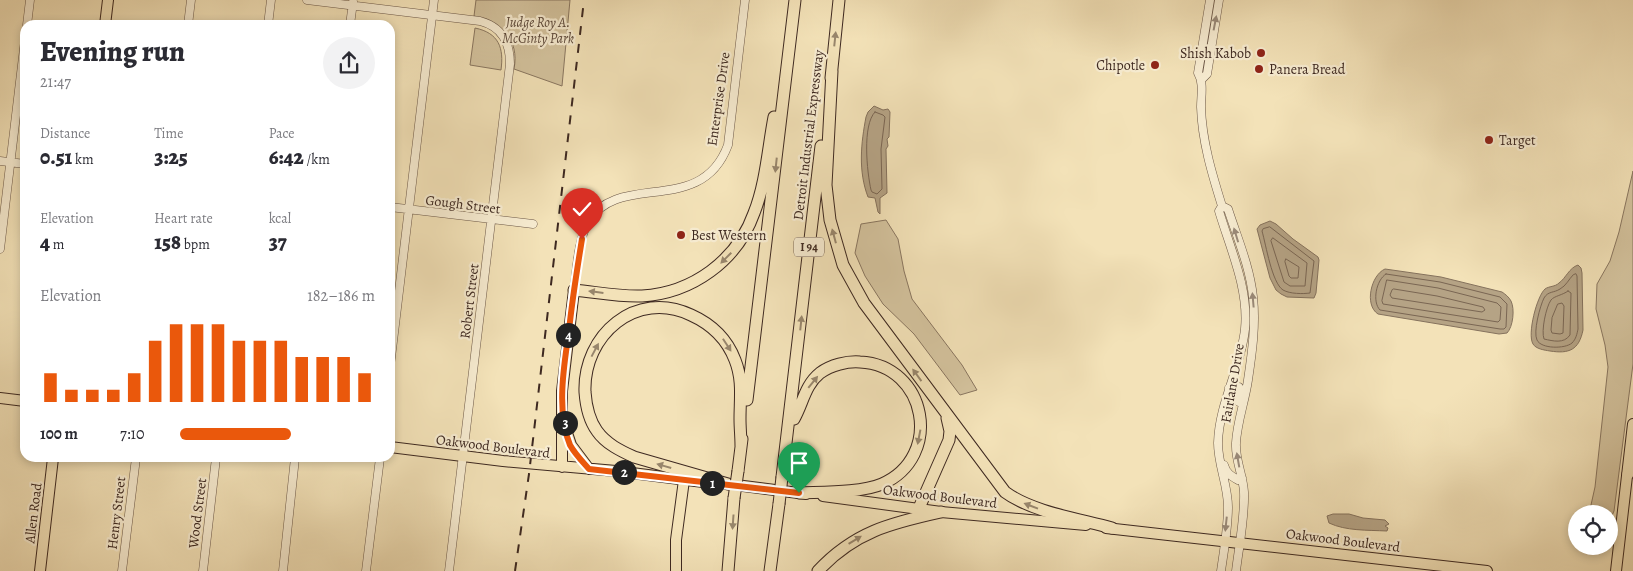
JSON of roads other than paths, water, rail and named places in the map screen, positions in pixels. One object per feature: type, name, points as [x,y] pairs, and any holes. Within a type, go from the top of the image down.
[{"type":"highway","name":"Detroit Industrial Expressway","points":[[728,571],[734,498],[761,296],[795,0]]},
{"type":"highway","name":"Detroit Industrial Expressway","points":[[770,571],[790,424],[839,0]]},
{"type":"highway","points":[[574,290],[627,296],[668,292],[701,278],[716,268],[732,251],[749,227],[759,197],[782,62],[791,29]]},
{"type":"highway","points":[[832,71],[826,185],[830,220],[838,250],[852,283],[864,303],[1000,486],[1012,497],[1036,508],[1112,528]]},
{"type":"highway","points":[[728,484],[634,457],[620,451],[598,432],[590,419],[586,404],[585,387],[586,370],[592,352],[601,338],[616,322],[631,314],[649,308],[667,308],[686,312],[702,319],[728,344],[735,360],[741,388],[741,446]]},
{"type":"highway","points":[[790,424],[795,417],[803,396],[816,377],[822,371],[852,362],[868,362],[880,366],[898,377],[913,395],[920,415],[920,434],[916,451],[907,465],[895,477],[882,484],[865,489],[799,493]]},
{"type":"highway","points":[[918,508],[949,440],[950,431],[946,414]]},
{"type":"highway","points":[[1628,474],[1633,457]]},
{"type":"highway","points":[[818,571],[844,547],[870,532],[898,522],[941,512]]},
{"type":"main road","points":[[106,20],[108,0]]},
{"type":"main road","name":"Enterprise Drive","points":[[562,468],[564,365],[574,290]]},
{"type":"main road","points":[[0,398],[20,400]]},
{"type":"main road","points":[[563,408],[566,433],[571,445],[577,456],[589,469]]},
{"type":"main road","points":[[1624,571],[1616,566],[1633,424]]},
{"type":"main road","name":"Oakwood Boulevard","points":[[395,448],[562,468],[589,469],[728,484],[941,512],[1112,528],[1487,571]]},
{"type":"main road","name":"Allen Road","points":[[40,571],[53,462]]},
{"type":"main road","points":[[676,571],[676,540],[684,480]]},
{"type":"street","points":[[28,20],[30,0]]},
{"type":"street","points":[[189,20],[191,0]]},
{"type":"street","points":[[269,20],[271,0]]},
{"type":"street","points":[[307,0],[353,2],[432,15]]},
{"type":"street","points":[[395,325],[434,0]]},
{"type":"street","name":"Enterprise Drive","points":[[574,290],[584,232],[589,221],[598,210],[608,202],[682,188],[693,184],[712,172],[722,157],[728,145],[745,0]]},
{"type":"street","name":"Fairlane Drive","points":[[1210,0],[1198,73],[1202,80],[1201,112],[1205,145],[1222,206],[1219,211],[1239,277],[1245,311],[1245,330],[1220,426],[1219,456],[1227,491],[1228,508],[1221,571]]},
{"type":"street","name":"Fairlane Drive","points":[[1202,80],[1207,74],[1220,0]]},
{"type":"street","points":[[351,20],[353,2]]},
{"type":"street","name":"Robert Street","points":[[432,15],[488,23],[496,27],[503,34],[509,46],[510,64],[449,571]]},
{"type":"street","points":[[0,249],[20,84]]},
{"type":"street","points":[[0,161],[20,163]]},
{"type":"street","name":"Fairlane Drive","points":[[1222,206],[1228,209],[1253,295],[1254,322],[1250,364],[1247,389],[1237,431],[1236,458],[1242,478],[1244,501],[1236,571]]},
{"type":"street","name":"Gough Street","points":[[395,208],[533,224]]},
{"type":"street","points":[[1229,388],[1239,387],[1241,391],[1235,421],[1237,431]]},
{"type":"street","points":[[1220,426],[1225,469],[1230,476],[1238,480],[1242,478]]},
{"type":"street","name":"Henry Street","points":[[122,571],[136,462]]},
{"type":"street","name":"Wood Street","points":[[203,571],[216,462]]},
{"type":"street","points":[[283,571],[295,462]]},
{"type":"street","points":[[366,571],[380,462]]},
{"type":"water","points":[[874,106],[883,110],[888,109],[890,112],[889,137],[886,149],[887,193],[880,198],[880,214],[875,198],[868,197],[862,167],[862,147],[866,117]]},
{"type":"water","points":[[1270,221],[1318,257],[1316,293],[1314,298],[1287,297],[1276,290],[1270,278],[1257,229],[1260,225]]},
{"type":"water","points":[[1578,265],[1582,273],[1583,330],[1579,342],[1572,349],[1563,352],[1543,350],[1534,346],[1531,339],[1532,324],[1542,293],[1545,289],[1561,281],[1572,268]]},
{"type":"water","points":[[1385,269],[1441,277],[1502,292],[1509,298],[1512,304],[1513,318],[1511,327],[1507,333],[1499,334],[1378,314],[1371,304],[1371,290],[1376,277]]},
{"type":"water","points":[[1349,514],[1363,518],[1385,520],[1389,524],[1385,526],[1388,528],[1387,531],[1350,529],[1329,523],[1327,516]]},
{"type":"railway","points":[[515,571],[529,474],[584,0]]},
{"type":"place","name":"Shish Kabob","points":[[1261,53]]},
{"type":"place","name":"Chipotle","points":[[1155,65]]},
{"type":"place","name":"Panera Bread","points":[[1259,69]]},
{"type":"place","name":"Target","points":[[1489,140]]},
{"type":"place","name":"Best Western","points":[[681,235]]},
{"type":"park label","name":"Judge Roy A. McGinty Park","points":[[538,30]]}]
